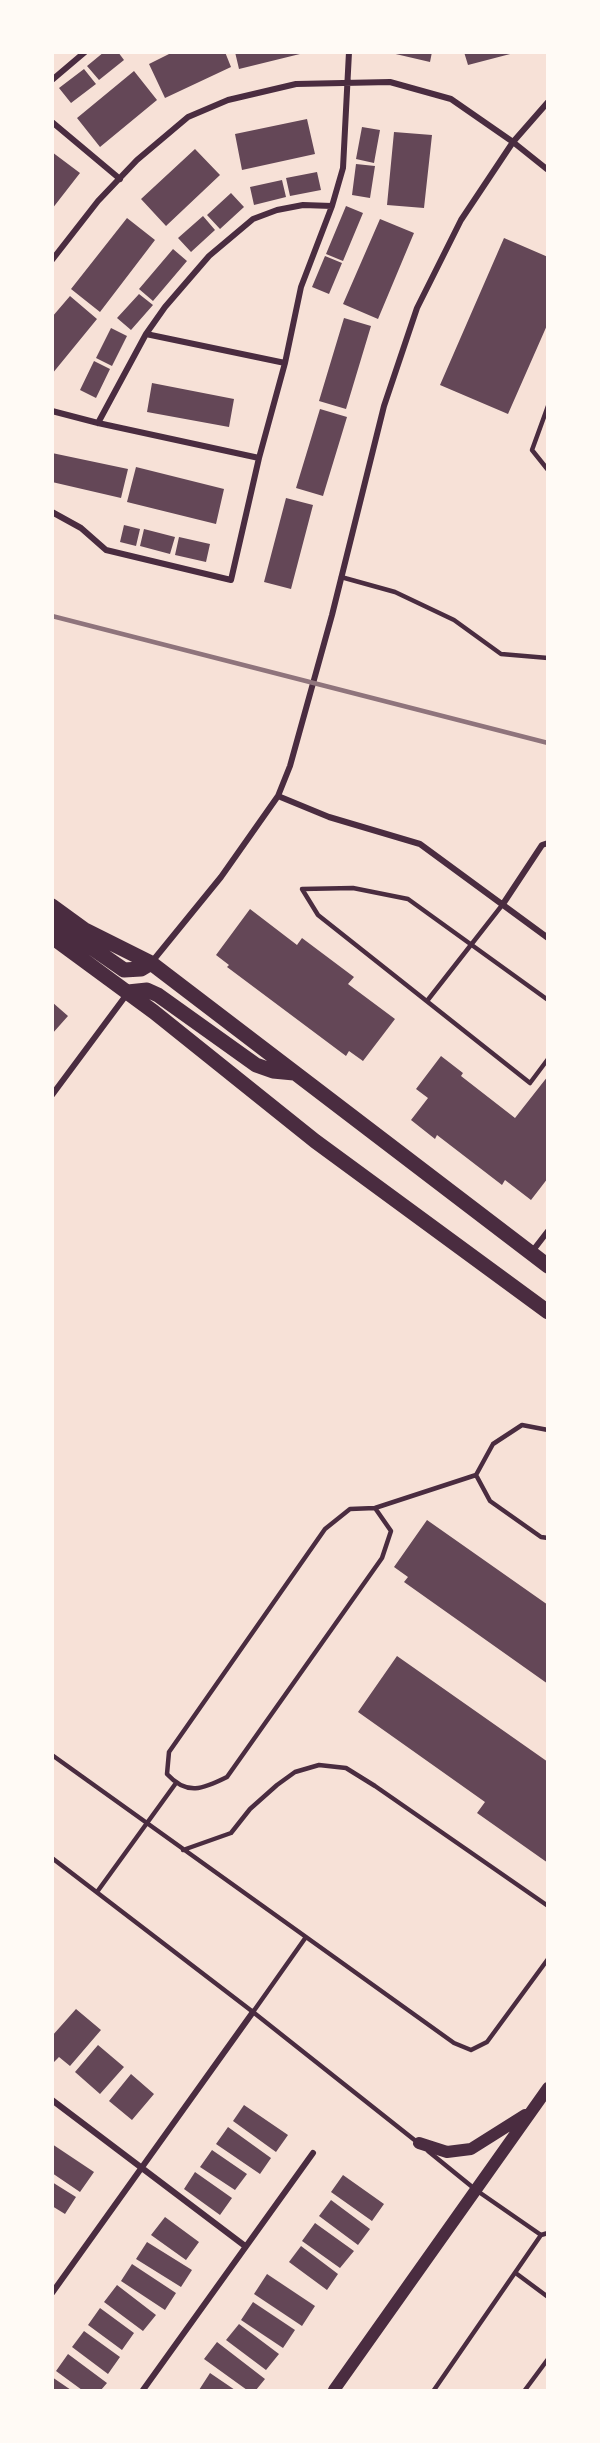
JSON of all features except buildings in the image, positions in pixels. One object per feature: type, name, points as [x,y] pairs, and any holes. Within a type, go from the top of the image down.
[{"type":"main road","points":[[52,906],[85,930],[151,963],[548,1266]]},
{"type":"main road","points":[[52,920],[124,970],[141,969],[151,963]]},
{"type":"main road","points":[[52,937],[128,992],[315,1141],[548,1312]]},
{"type":"main road","points":[[128,992],[147,990],[158,995],[256,1065],[273,1071],[294,1073]]},
{"type":"main road","points":[[334,2391],[548,2088]]},
{"type":"main road","points":[[420,2144],[447,2152],[471,2148],[531,2112]]},
{"type":"street","points":[[52,80],[85,52]]},
{"type":"street","points":[[52,512],[81,528],[106,550],[231,580],[259,458],[285,363],[301,287],[332,206],[343,168],[349,52]]},
{"type":"street","points":[[52,260],[98,201],[137,160],[188,117],[228,100],[296,84],[390,82],[451,99],[513,142],[548,170]]},
{"type":"street","points":[[151,963],[221,877],[278,796],[290,766],[332,615],[384,406],[417,308],[461,220],[513,142],[548,102]]},
{"type":"street","points":[[52,122],[120,179]]},
{"type":"street","points":[[98,423],[146,334],[165,307],[209,256],[253,219],[277,210],[303,205],[332,206]]},
{"type":"street","points":[[146,334],[285,363]]},
{"type":"street","points":[[52,411],[259,458]]},
{"type":"street","points":[[278,796],[330,818],[420,844],[548,938]]},
{"type":"street","points":[[503,904],[542,845],[548,843]]},
{"type":"street","points":[[52,1095],[128,992]]},
{"type":"street","points":[[530,1254],[548,1231]]},
{"type":"street","points":[[52,2293],[253,2012]]},
{"type":"street","points":[[52,2100],[246,2246]]},
{"type":"street","points":[[143,2391],[313,2153]]},
{"type":"lane","points":[[548,406],[532,450],[548,470]]},
{"type":"lane","points":[[341,577],[395,592],[454,620],[501,654],[548,658]]},
{"type":"lane","points":[[548,1000],[408,899],[353,888],[302,889],[318,915],[530,1083],[548,1059]]},
{"type":"lane","points":[[427,1001],[503,904]]},
{"type":"lane","points":[[375,1508],[391,1531],[382,1558],[226,1777],[201,1790],[176,1783],[167,1774],[169,1752],[326,1529],[350,1509],[375,1508],[476,1475],[492,1444],[522,1425],[548,1430]]},
{"type":"lane","points":[[476,1475],[490,1501],[541,1537],[548,1538]]},
{"type":"lane","points":[[52,1755],[454,2043],[471,2050],[487,2042],[548,1959]]},
{"type":"lane","points":[[183,1850],[231,1833],[250,1809],[295,1772],[319,1765],[346,1768],[548,1906]]},
{"type":"lane","points":[[97,1892],[176,1783]]},
{"type":"lane","points":[[52,1858],[253,2012],[476,2190],[542,2235]]},
{"type":"lane","points":[[253,2012],[306,1937]]},
{"type":"lane","points":[[434,2391],[542,2235],[548,2233]]},
{"type":"lane","points":[[517,2274],[548,2296]]},
{"type":"lane","points":[[525,2391],[548,2359]]},
{"type":"railway","points":[[52,616],[548,743]]}]
